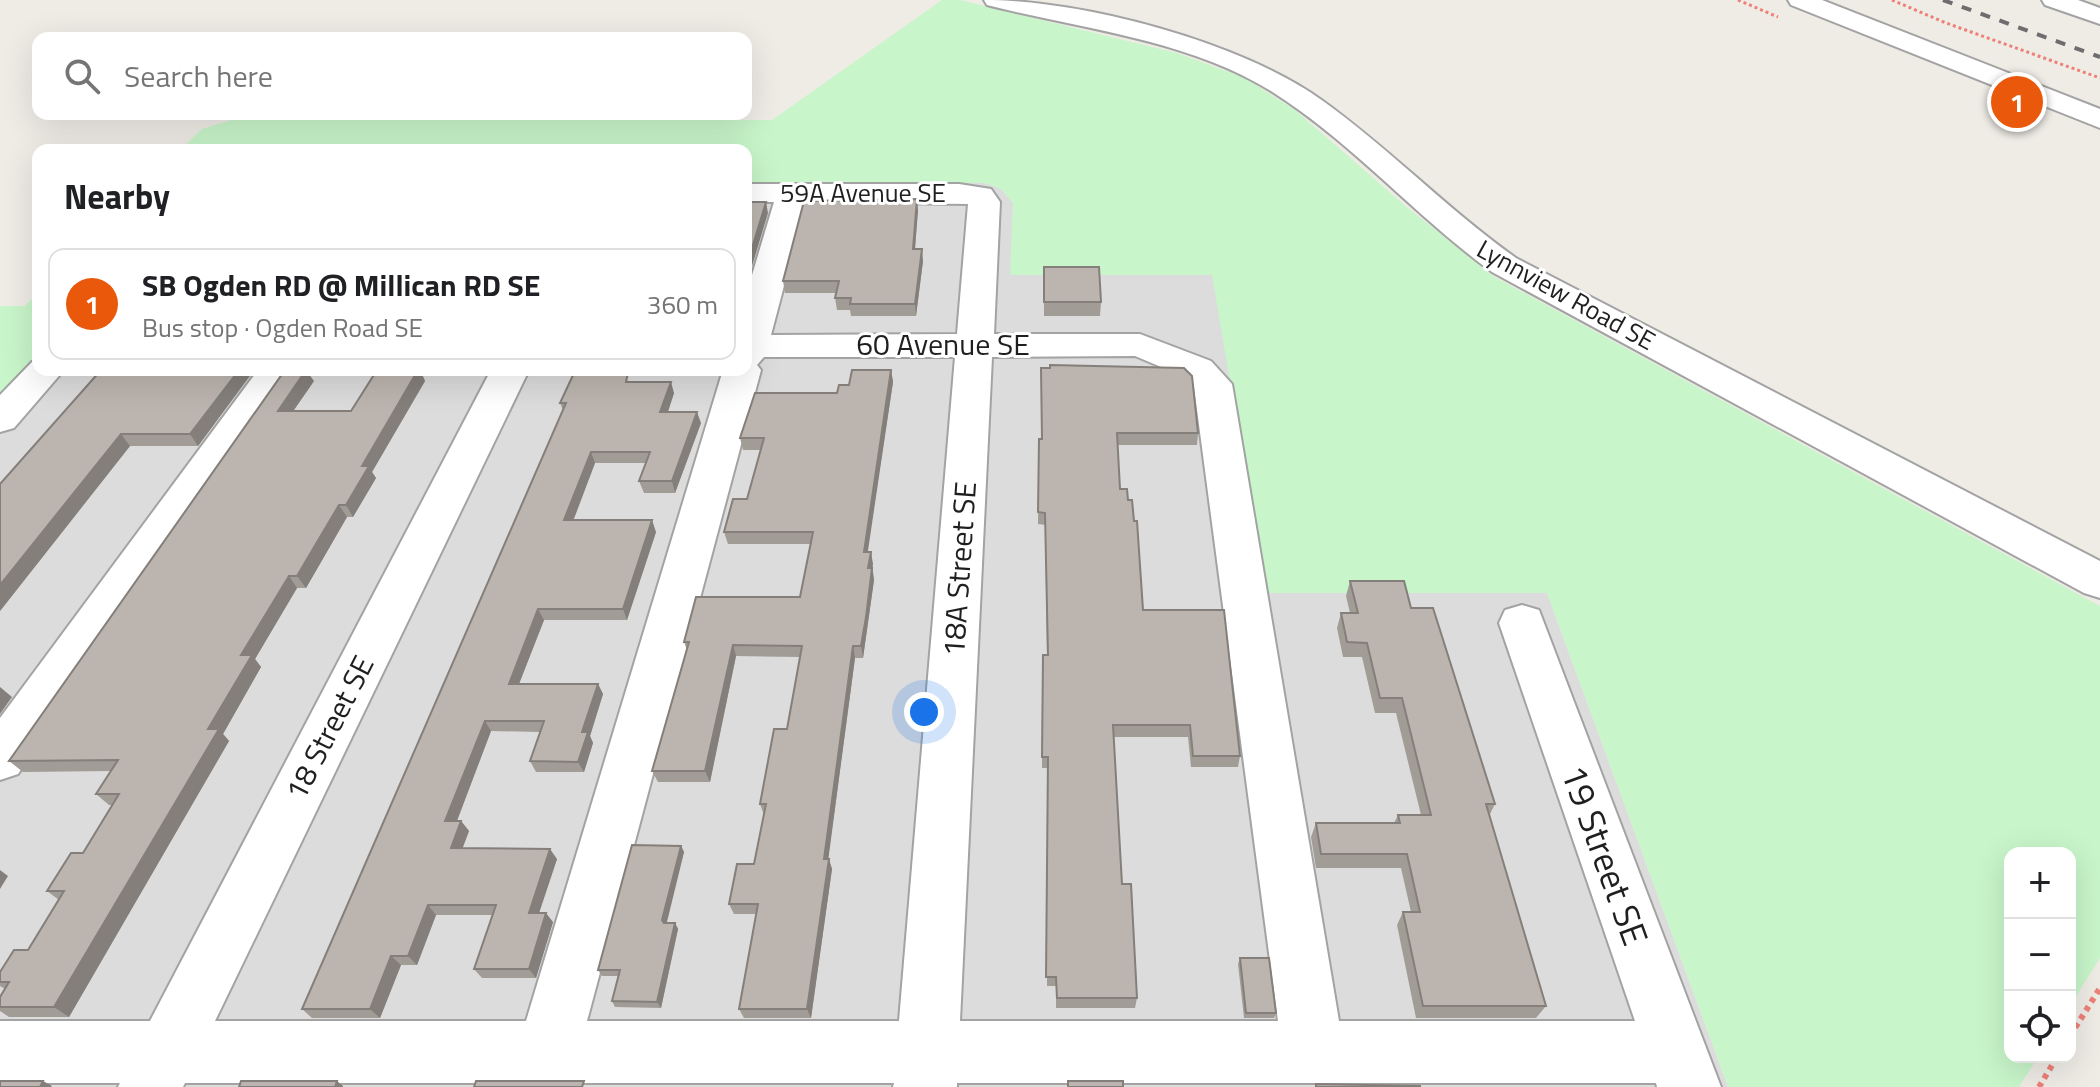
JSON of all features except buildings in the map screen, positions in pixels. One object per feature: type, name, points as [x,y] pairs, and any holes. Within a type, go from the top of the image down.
[{"type":"street","name":"Lynnview Road SE","points":[[996,0],[1187,47],[1261,75],[1311,105],[1471,243],[1504,265],[2100,581]]},
{"type":"street","points":[[1800,0],[2100,119]]},
{"type":"street","points":[[2054,0],[2100,16]]},
{"type":"street","name":"59A Avenue SE","points":[[752,193],[959,193],[980,196]]},
{"type":"street","points":[[752,334],[793,193]]},
{"type":"street","name":"18A Street SE","points":[[926,1069],[985,207],[980,196]]},
{"type":"street","name":"60 Avenue SE","points":[[752,355],[976,345],[1140,345],[1198,369],[1213,384],[1313,1052]]},
{"type":"street","points":[[0,419],[39,376]]},
{"type":"street","points":[[0,758],[274,376]]},
{"type":"street","name":"18 Street SE","points":[[159,1069],[507,376]]},
{"type":"street","points":[[548,1050],[740,376]]},
{"type":"street","name":"19 Street SE","points":[[1522,623],[1682,1069]]},
{"type":"street","points":[[0,1052],[159,1069],[548,1050],[926,1069],[1313,1052],[1682,1069]]},
{"type":"path","points":[[1892,0],[1946,23],[2100,78]]},
{"type":"path","points":[[2076,1026],[2100,988]]},
{"type":"path","points":[[2039,1087],[2053,1063]]},
{"type":"shaded area","points":[[752,183],[985,183],[1001,189],[1013,203],[1011,275],[1213,275],[1266,593],[1547,593],[1728,1087],[0,1087],[0,399],[32,365],[32,376],[752,376]]},
{"type":"green space","points":[[942,0],[960,0],[1177,53],[1245,78],[1295,110],[1408,208],[1493,276],[2100,606],[2100,958],[2076,996],[2076,847],[2004,847],[2004,1063],[2034,1063],[2019,1087],[1728,1087],[1547,593],[1266,593],[1212,275],[1010,275],[1013,203],[1001,189],[985,183],[752,183],[752,144],[186,144],[202,129],[231,120],[772,120]]},
{"type":"green space","points":[[32,299],[32,365],[0,399],[0,306],[25,306]]},
{"type":"railway","points":[[1943,0],[2100,57]]},
{"type":"place","name":"SB Ogden RD @ Millican RD SE","points":[[2017,102]]}]
